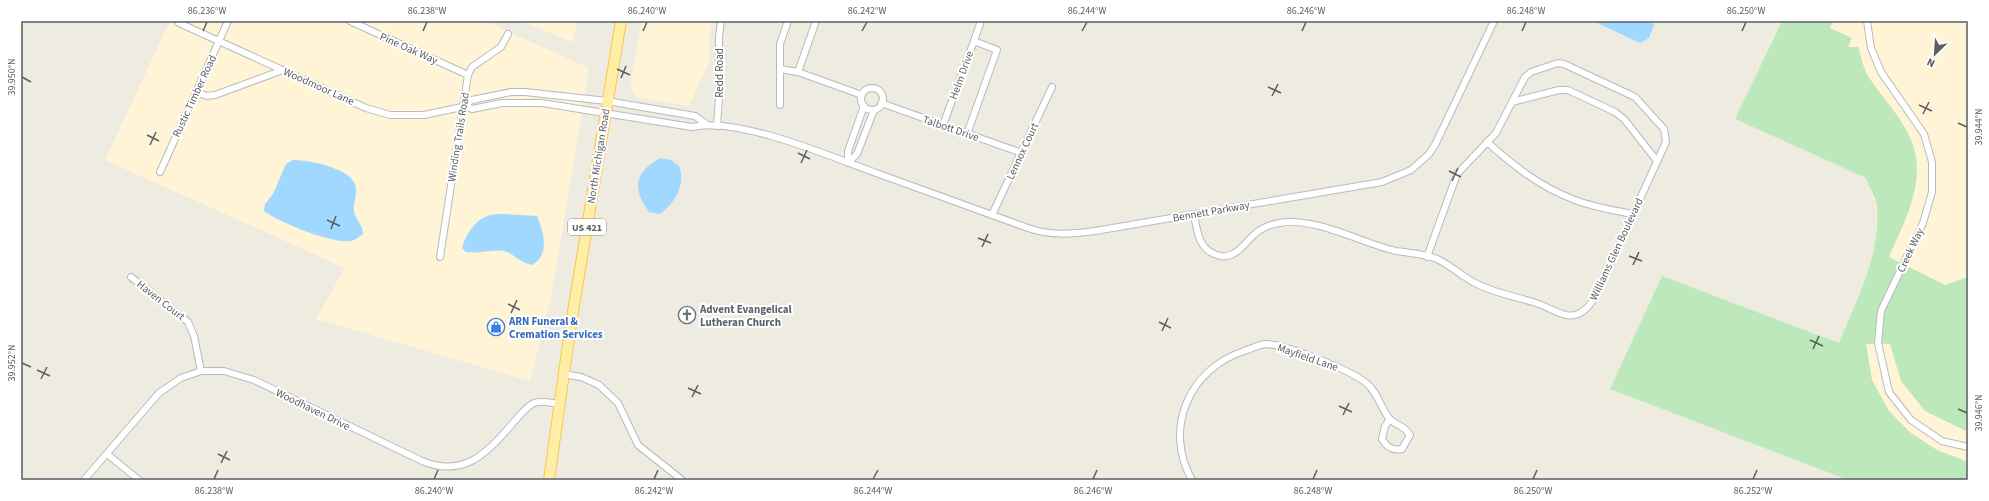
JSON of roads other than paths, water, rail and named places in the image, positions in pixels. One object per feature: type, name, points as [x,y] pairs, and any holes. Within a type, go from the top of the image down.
[{"type":"main road","name":"North Michigan Road","points":[[549,480],[563,374],[621,21]]},
{"type":"street","name":"Rustic Timber Road","points":[[160,172],[228,21]]},
{"type":"street","name":"Pine Oak Way","points":[[350,21],[468,75]]},
{"type":"street","name":"Redd Road","points":[[717,126],[719,96],[719,37],[722,21]]},
{"type":"street","points":[[780,105],[780,44],[788,21]]},
{"type":"street","points":[[798,72],[816,21]]},
{"type":"street","points":[[974,42],[981,21]]},
{"type":"street","name":"Bennett Parkway","points":[[605,113],[692,127],[706,124],[753,132],[776,138],[848,163],[1028,228],[1052,234],[1095,231],[1382,182],[1411,170],[1429,154],[1441,134],[1494,21]]},
{"type":"street","name":"Creek Way","points":[[1867,21],[1871,48],[1881,72],[1924,134],[1932,162],[1932,192],[1923,223],[1881,311],[1878,343],[1888,392],[1911,420],[1942,441],[1968,447]]},
{"type":"street","name":"Woodmoor Lane","points":[[179,23],[366,108],[390,115],[424,115],[464,106],[472,100],[518,92],[542,93],[607,101]]},
{"type":"street","points":[[468,75],[472,67],[501,47],[508,34]]},
{"type":"street","name":"Helm Drive","points":[[943,125],[974,42],[997,50],[967,134]]},
{"type":"street","name":"Williams Glen Boulevard","points":[[1194,214],[1198,238],[1204,247],[1221,256],[1234,253],[1260,230],[1280,223],[1307,223],[1374,246],[1427,257],[1437,259],[1474,282],[1508,297],[1526,300],[1567,316],[1576,315],[1590,305],[1595,297],[1666,142],[1664,129],[1635,97],[1564,64],[1558,64],[1531,72],[1520,85],[1496,133],[1457,174],[1427,257]]},
{"type":"street","points":[[780,69],[798,72],[862,96]]},
{"type":"street","points":[[195,92],[207,96],[215,95],[283,70]]},
{"type":"street","name":"Winding Trails Road","points":[[440,257],[468,75]]},
{"type":"street","name":"Lennox Court","points":[[992,215],[1052,87]]},
{"type":"street","points":[[848,163],[857,154],[874,110],[881,103],[881,94],[875,89],[866,90],[861,101],[864,106],[874,110]]},
{"type":"street","points":[[1512,102],[1559,90],[1568,90],[1615,112],[1624,119],[1657,161]]},
{"type":"street","name":"Bennett Parkway","points":[[607,101],[695,116],[706,124]]},
{"type":"street","name":"Woodmoor Lane","points":[[464,106],[472,109],[502,103],[542,103],[605,113]]},
{"type":"street","name":"Talbott Drive","points":[[881,103],[1022,152]]},
{"type":"street","points":[[848,163],[848,151],[864,106]]},
{"type":"street","points":[[1487,142],[1511,164],[1537,182],[1575,200],[1632,214]]},
{"type":"street","name":"Haven Court","points":[[131,277],[188,322],[194,336],[201,371]]},
{"type":"street","name":"Mayfield Lane","points":[[1192,480],[1185,467],[1180,434],[1186,404],[1191,393],[1204,374],[1213,366],[1233,354],[1263,344],[1278,346],[1355,374],[1373,390],[1390,419],[1402,425],[1410,435],[1402,449],[1395,450],[1388,447],[1382,439],[1385,426],[1390,419]]},
{"type":"street","name":"Woodhaven Drive","points":[[84,480],[159,393],[181,378],[201,371],[224,371],[254,380],[422,461],[440,467],[461,465],[478,458],[488,451],[532,404],[543,402],[559,404]]},
{"type":"street","points":[[563,374],[582,377],[599,385],[618,404],[638,445],[682,480]]},
{"type":"street","points":[[106,454],[139,480]]},
{"type":"water","points":[[1593,21],[1652,21],[1654,25],[1649,38],[1640,43]]},
{"type":"water","points":[[660,158],[671,160],[679,166],[681,180],[678,193],[670,205],[660,214],[649,212],[640,196],[638,182],[645,169]]},
{"type":"water","points":[[293,160],[329,166],[339,170],[353,180],[356,187],[354,212],[362,228],[363,234],[352,241],[331,239],[319,236],[281,221],[264,211],[265,204],[273,194],[286,164]]},
{"type":"water","points":[[505,214],[537,216],[542,229],[544,243],[538,261],[532,265],[504,251],[466,252],[462,248],[465,239],[477,222],[490,215]]},
{"type":"place","name":"Advent Evangelical Lutheran Church","points":[[687,315]]},
{"type":"place","name":"ARN Funeral & Cremation Services","points":[[496,327]]}]
